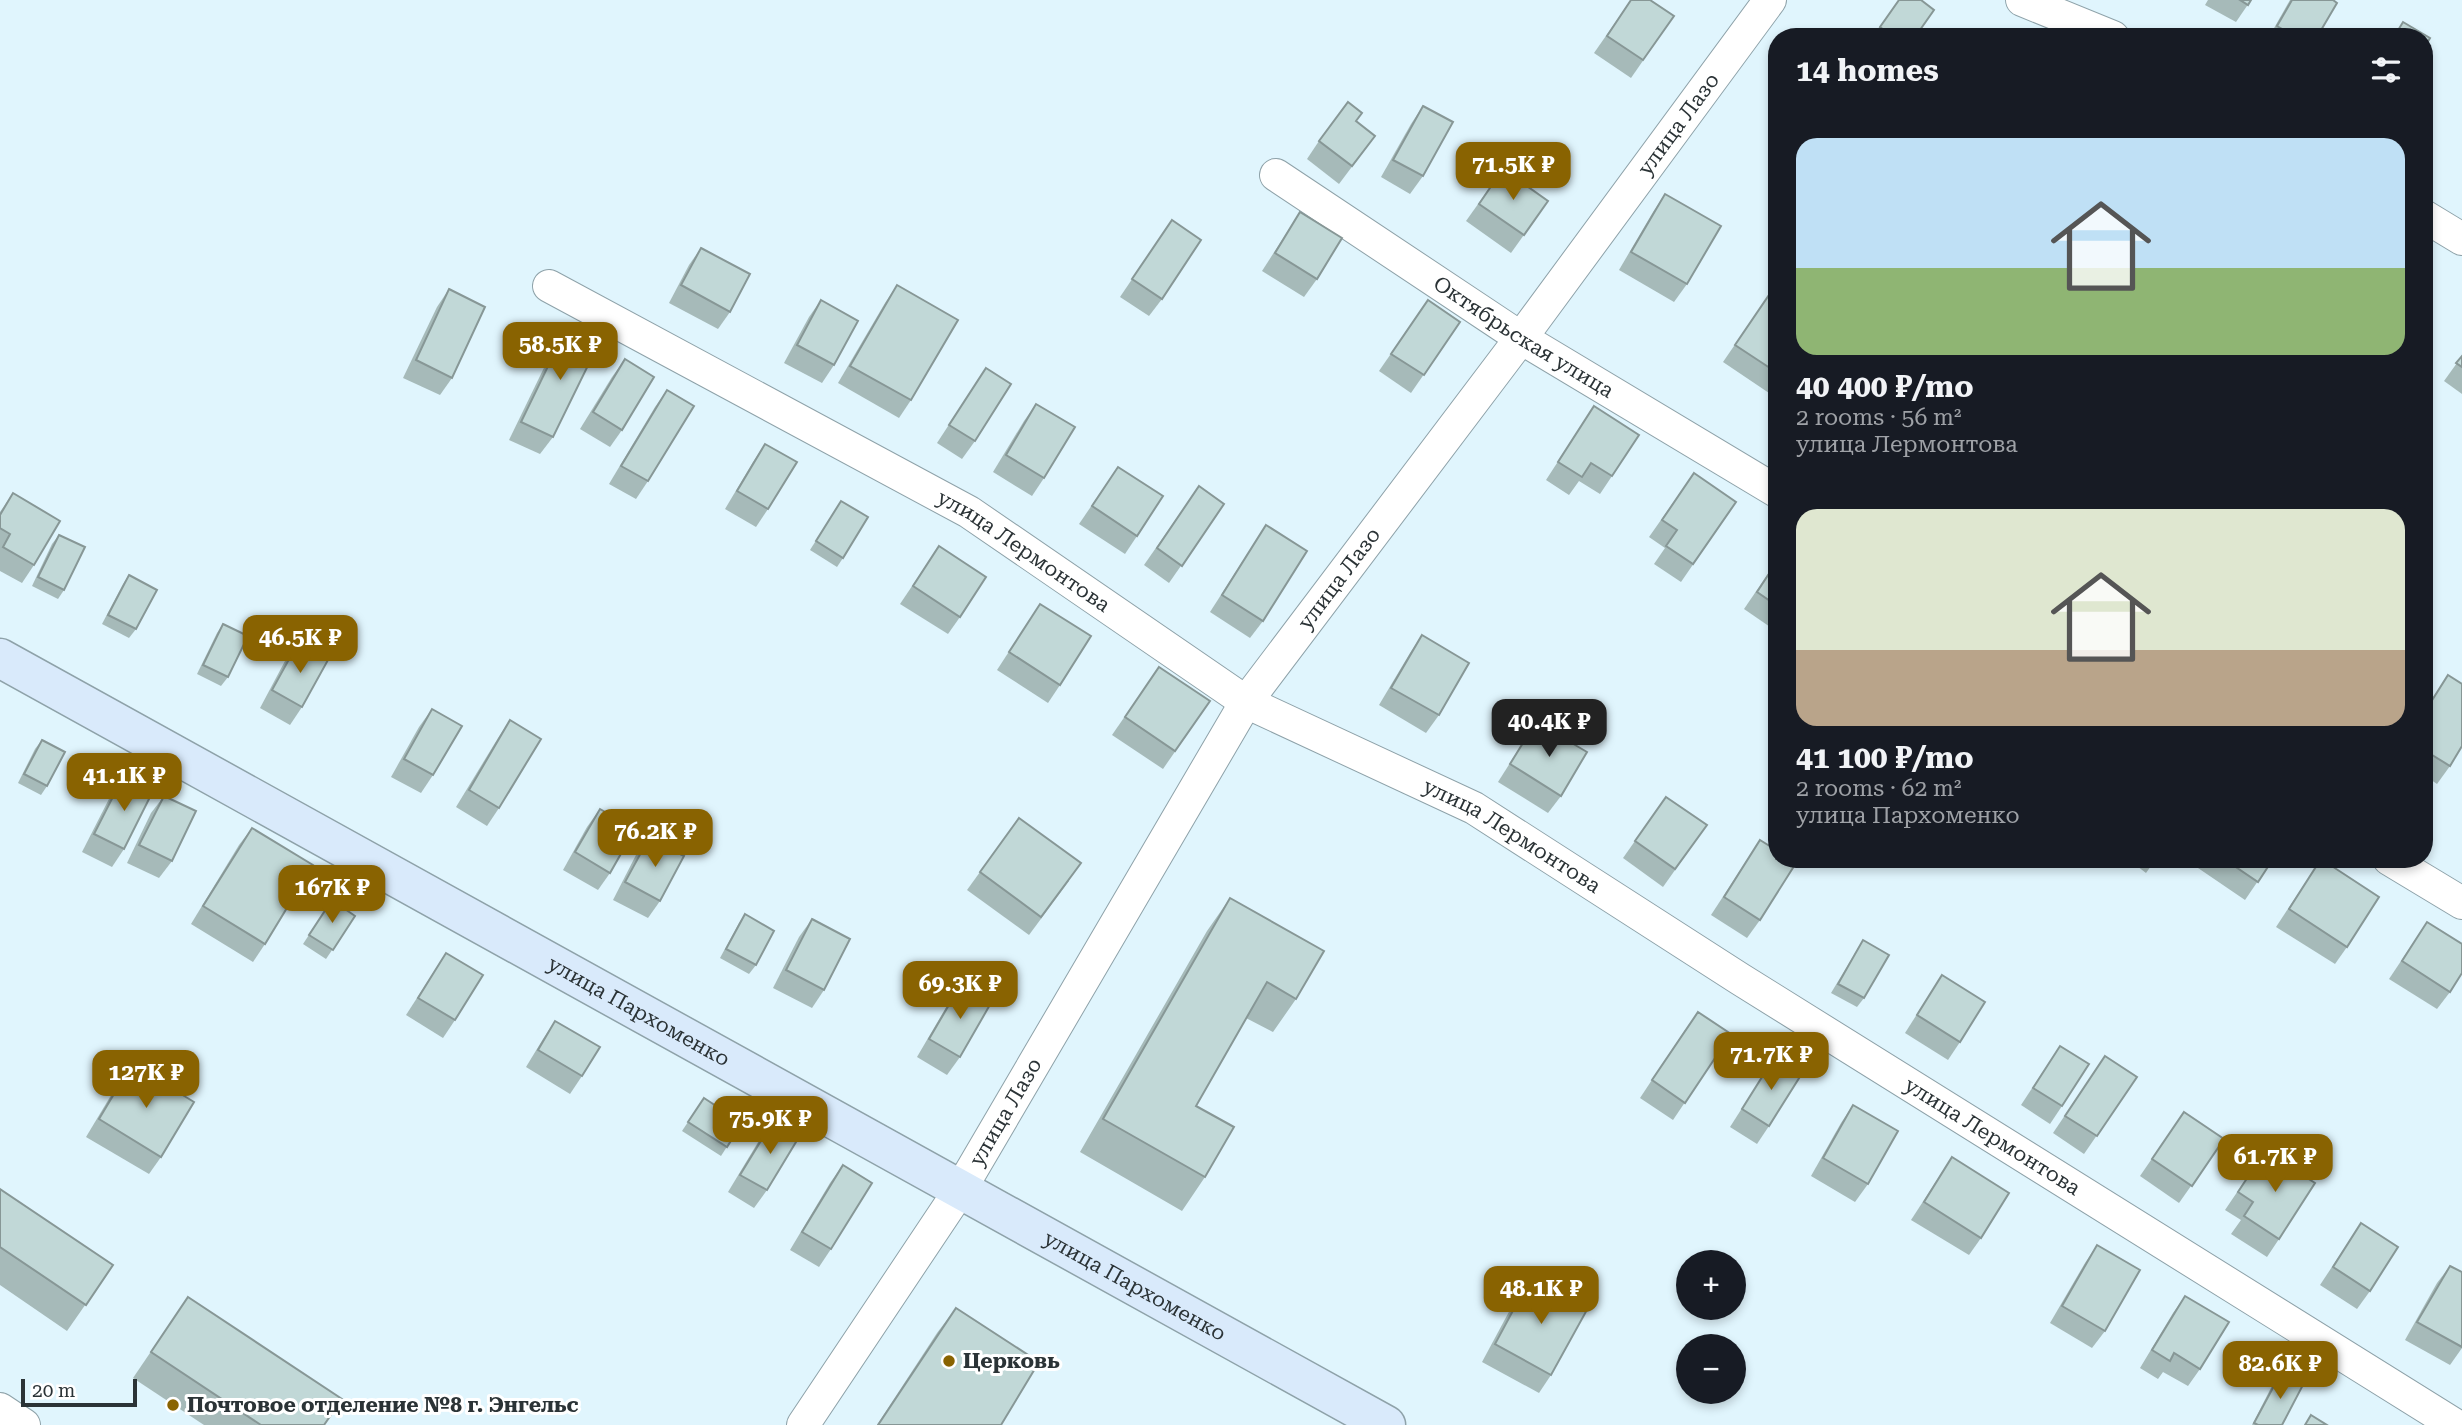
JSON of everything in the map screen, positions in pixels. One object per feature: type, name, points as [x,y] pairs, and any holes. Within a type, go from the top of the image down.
[{"type":"street","name":"улица Лазо","points":[[803,1425],[960,1190],[1246,702],[1521,338],[1770,0]]},
{"type":"street","points":[[2022,0],[2091,28]]},
{"type":"street","name":"Октябрьская улица","points":[[1276,175],[1521,338],[1768,486]]},
{"type":"street","points":[[2433,221],[2462,239]]},
{"type":"street","name":"улица Лермонтова","points":[[549,286],[969,512],[1246,702],[1474,807],[1740,979],[2456,1421]]},
{"type":"street","name":"улица Пархоменко","points":[[0,658],[1387,1425]]},
{"type":"street","points":[[2404,868],[2462,903]]},
{"type":"street","points":[[0,1409],[24,1425]]},
{"type":"building","points":[[1631,0],[1650,0],[1674,16],[1643,60],[1607,36]]},
{"type":"building","points":[[1899,0],[1921,0],[1934,10],[1921,28],[1880,27]]},
{"type":"building","points":[[2292,0],[2333,0],[2337,3],[2322,28],[2277,26]]},
{"type":"building","points":[[2403,22],[2413,28],[2399,28]]},
{"type":"building","points":[[1348,102],[1362,113],[1356,121],[1375,136],[1352,166],[1319,141]]},
{"type":"building","points":[[1423,106],[1453,122],[1423,176],[1393,160]]},
{"type":"building","points":[[1503,169],[1548,201],[1524,235],[1479,204]]},
{"type":"building","points":[[1665,194],[1721,226],[1687,284],[1631,252]]},
{"type":"building","points":[[1300,212],[1342,238],[1317,279],[1275,253]]},
{"type":"building","points":[[1172,220],[1201,240],[1162,299],[1132,279]]},
{"type":"building","points":[[701,248],[750,274],[730,312],[681,285]]},
{"type":"building","points":[[897,285],[958,320],[911,400],[850,366]]},
{"type":"building","points":[[449,289],[485,307],[452,378],[416,360]]},
{"type":"building","points":[[1768,296],[1768,367],[1735,345]]},
{"type":"building","points":[[821,300],[858,321],[834,365],[797,345]]},
{"type":"building","points":[[1428,300],[1460,322],[1424,375],[1391,354]]},
{"type":"building","points":[[567,327],[599,343],[553,437],[521,422]]},
{"type":"building","points":[[2462,356],[2462,367],[2456,363]]},
{"type":"building","points":[[625,359],[654,377],[622,430],[593,412]]},
{"type":"building","points":[[986,368],[1011,384],[975,441],[949,425]]},
{"type":"building","points":[[667,390],[694,406],[648,481],[621,466]]},
{"type":"building","points":[[1036,404],[1075,427],[1044,478],[1006,455]]},
{"type":"building","points":[[1594,406],[1639,435],[1612,476],[1591,463],[1582,477],[1558,462]]},
{"type":"building","points":[[765,444],[797,462],[768,509],[737,491]]},
{"type":"building","points":[[1118,467],[1163,496],[1137,536],[1092,506]]},
{"type":"building","points":[[1694,473],[1736,502],[1693,564],[1666,546],[1677,530],[1662,520]]},
{"type":"building","points":[[1199,486],[1224,504],[1182,566],[1157,548]]},
{"type":"building","points":[[13,493],[60,521],[34,565],[3,547],[10,534],[0,528],[0,515]]},
{"type":"building","points":[[841,501],[868,517],[843,558],[816,541]]},
{"type":"building","points":[[1266,525],[1307,551],[1263,621],[1222,595]]},
{"type":"building","points":[[59,535],[85,547],[64,590],[38,577]]},
{"type":"building","points":[[939,546],[986,577],[960,617],[913,586]]},
{"type":"building","points":[[129,575],[157,590],[136,629],[108,615]]},
{"type":"building","points":[[1768,575],[1768,600],[1757,592]]},
{"type":"building","points":[[1040,604],[1091,636],[1060,685],[1009,652]]},
{"type":"building","points":[[223,624],[248,636],[228,677],[203,665]]},
{"type":"building","points":[[1422,635],[1469,663],[1439,715],[1391,688]]},
{"type":"building","points":[[298,643],[328,660],[302,707],[272,690]]},
{"type":"building","points":[[1159,667],[1210,701],[1175,751],[1125,717]]},
{"type":"building","points":[[2448,675],[2462,684],[2462,746],[2450,766],[2433,756],[2433,699]]},
{"type":"building","points":[[432,709],[462,726],[433,775],[404,759]]},
{"type":"building","points":[[510,720],[541,739],[499,808],[469,790]]},
{"type":"building","points":[[1536,722],[1587,752],[1561,796],[1510,764]]},
{"type":"building","points":[[42,740],[65,752],[47,786],[24,774]]},
{"type":"building","points":[[123,777],[153,791],[124,849],[94,834]]},
{"type":"building","points":[[164,796],[196,811],[172,861],[139,845]]},
{"type":"building","points":[[1666,797],[1707,825],[1675,869],[1635,841]]},
{"type":"building","points":[[600,809],[635,829],[610,873],[575,852]]},
{"type":"building","points":[[1019,818],[1081,863],[1041,917],[980,872]]},
{"type":"building","points":[[252,828],[313,865],[265,944],[203,906]]},
{"type":"building","points":[[649,838],[684,856],[660,901],[625,882]]},
{"type":"building","points":[[1760,840],[1768,845],[1768,868],[1793,868],[1760,920],[1724,897]]},
{"type":"building","points":[[2237,868],[2267,868],[2258,882]]},
{"type":"building","points":[[2315,868],[2335,868],[2379,897],[2347,947],[2289,909]]},
{"type":"building","points":[[1230,898],[1324,951],[1296,999],[1267,982],[1196,1106],[1234,1127],[1205,1177],[1103,1119]]},
{"type":"building","points":[[332,900],[355,916],[333,950],[309,935]]},
{"type":"building","points":[[745,914],[774,931],[756,965],[726,949]]},
{"type":"building","points":[[812,919],[850,939],[824,990],[786,970]]},
{"type":"building","points":[[2427,922],[2462,944],[2462,973],[2450,992],[2402,961]]},
{"type":"building","points":[[1863,940],[1889,955],[1864,998],[1838,984]]},
{"type":"building","points":[[446,953],[483,975],[455,1020],[418,998]]},
{"type":"building","points":[[1942,975],[1985,1002],[1960,1042],[1917,1015]]},
{"type":"building","points":[[960,986],[991,1003],[960,1057],[929,1039]]},
{"type":"building","points":[[1698,1012],[1731,1034],[1685,1103],[1652,1080]]},
{"type":"building","points":[[555,1021],[600,1047],[582,1076],[538,1050]]},
{"type":"building","points":[[2060,1046],[2089,1064],[2062,1106],[2033,1088]]},
{"type":"building","points":[[2105,1056],[2137,1077],[2097,1136],[2065,1116]]},
{"type":"building","points":[[1774,1058],[1801,1075],[1769,1126],[1742,1109]]},
{"type":"building","points":[[132,1064],[194,1102],[161,1157],[99,1119]]},
{"type":"building","points":[[704,1098],[742,1123],[727,1147],[688,1122]]},
{"type":"building","points":[[1853,1105],[1898,1131],[1868,1184],[1823,1158]]},
{"type":"building","points":[[2184,1112],[2224,1139],[2192,1186],[2152,1159]]},
{"type":"building","points":[[773,1121],[799,1137],[767,1190],[740,1175]]},
{"type":"building","points":[[2265,1151],[2315,1183],[2279,1239],[2244,1216],[2253,1202],[2238,1192]]},
{"type":"building","points":[[1952,1157],[2009,1193],[1981,1238],[1924,1202]]},
{"type":"building","points":[[843,1165],[872,1183],[831,1249],[802,1232]]},
{"type":"building","points":[[0,1189],[113,1265],[86,1305],[0,1247]]},
{"type":"building","points":[[2361,1223],[2398,1247],[2370,1291],[2333,1267]]},
{"type":"building","points":[[2097,1245],[2140,1270],[2105,1331],[2062,1306]]},
{"type":"building","points":[[2450,1266],[2462,1272],[2462,1347],[2417,1322]]},
{"type":"building","points":[[1531,1277],[1588,1308],[1551,1375],[1495,1344]]},
{"type":"building","points":[[2185,1296],[2229,1322],[2200,1369],[2174,1353],[2170,1361],[2152,1350]]},
{"type":"building","points":[[188,1297],[342,1399],[324,1425],[261,1425],[151,1352]]},
{"type":"building","name":"Церковь","points":[[956,1308],[1039,1362],[1001,1425],[878,1425]]},
{"type":"building","points":[[2282,1371],[2304,1383],[2282,1425],[2258,1425],[2254,1423]]},
{"type":"building","points":[[2311,1415],[2327,1425],[2305,1425]]},
{"type":"place","name":"Церковь","points":[[949,1361]]},
{"type":"place","name":"Почтовое отделение №8 г. Энгельс","points":[[173,1405]]}]
